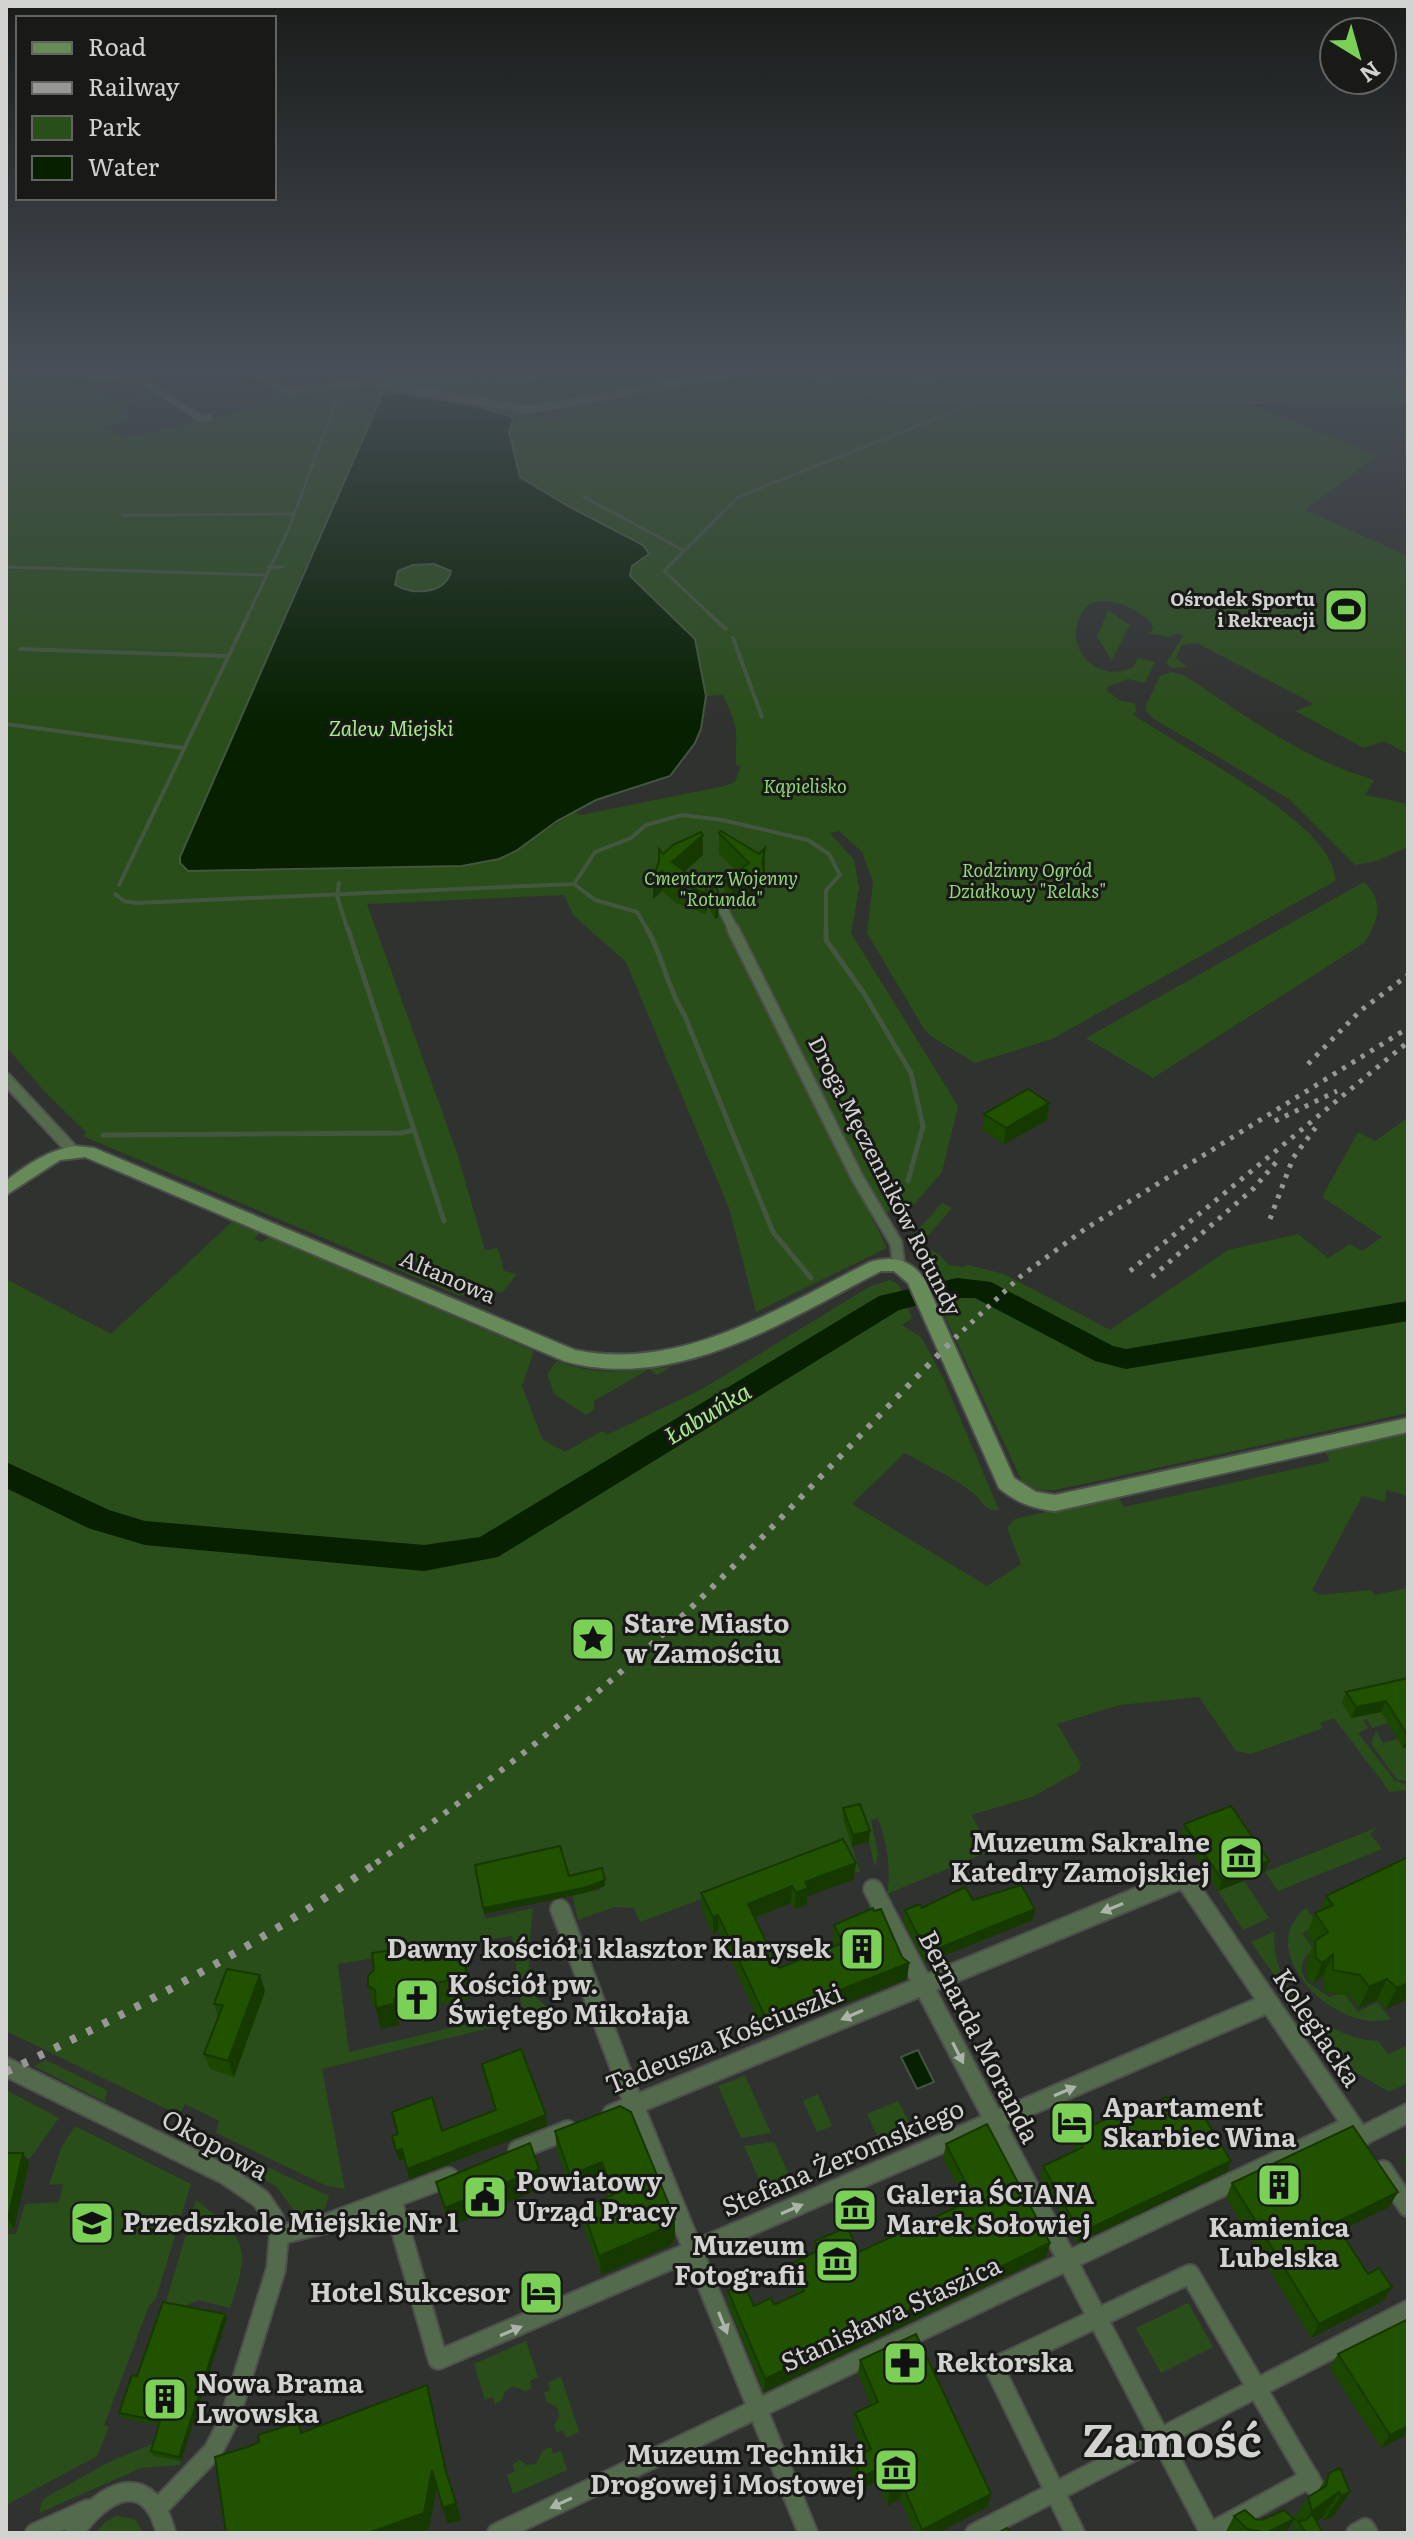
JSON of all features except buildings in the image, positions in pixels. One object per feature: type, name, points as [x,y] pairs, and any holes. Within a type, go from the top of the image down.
[{"type":"street","name":"Droga Męczenników Rotundy","points":[[723,909],[858,1179],[896,1243],[899,1266],[909,1271],[917,1282],[1006,1483],[1032,1500],[1055,1503],[1408,1425]]},
{"type":"street","points":[[6,1079],[72,1150],[43,1162],[6,1190]]},
{"type":"street","name":"Altanowa","points":[[72,1150],[88,1152],[114,1162],[592,1362],[639,1361],[709,1348],[876,1266],[899,1266]]},
{"type":"street","name":"Tadeusza Kościuszki","points":[[502,2156],[634,2105],[1184,1878]]},
{"type":"street","name":"Kolegiacka","points":[[1184,1878],[1408,2207]]},
{"type":"street","name":"Bernarda Moranda","points":[[873,1889],[1209,2533]]},
{"type":"street","points":[[560,1909],[634,2105],[808,2533]]},
{"type":"street","name":"Stefana Żeromskiego","points":[[392,2199],[438,2360],[1269,2003]]},
{"type":"street","name":"Okopowa","points":[[6,2067],[239,2183],[269,2208],[279,2235]]},
{"type":"street","name":"Stanisława Staszica","points":[[497,2533],[1063,2257],[1356,2131],[1408,2113]]},
{"type":"street","points":[[159,2507],[201,2466],[225,2430],[273,2281],[279,2235],[325,2224],[461,2172]]},
{"type":"street","points":[[1075,2533],[994,2367],[1190,2274],[1312,2482],[1272,2510],[1209,2533]]},
{"type":"street","points":[[975,2533],[1408,2310]]},
{"type":"street","points":[[35,2533],[91,2508],[102,2499],[128,2491],[150,2498],[159,2507],[166,2533]]},
{"type":"street","points":[[74,2533],[91,2508]]},
{"type":"street","points":[[1356,2533],[1365,2528],[1368,2533]]},
{"type":"green space","points":[[6,486],[344,486],[305,567],[180,863],[188,871],[462,866],[533,839],[574,812],[581,815],[735,782],[741,766],[736,765],[734,723],[723,695],[706,696],[704,693],[695,639],[630,575],[632,566],[648,554],[643,545],[536,486],[1336,486],[1305,510],[1408,556],[1408,754],[1384,741],[1364,748],[1295,711],[1314,704],[1197,643],[1182,645],[1176,658],[1187,667],[1172,668],[1166,663],[1183,636],[1177,633],[1170,637],[1144,633],[1150,633],[1153,628],[1150,621],[1121,604],[1105,601],[1089,604],[1076,632],[1078,645],[1093,665],[1105,671],[1119,672],[1133,667],[1138,658],[1155,662],[1145,683],[1128,679],[1107,687],[1107,691],[1121,701],[1135,703],[1136,712],[1133,714],[1283,811],[1310,835],[1329,858],[1335,881],[1052,1039],[975,1063],[924,1029],[867,933],[873,882],[862,852],[839,831],[830,833],[854,860],[859,888],[851,933],[958,1106],[942,1172],[903,1217],[890,1211],[872,1218],[887,1248],[756,1312],[729,1208],[626,962],[573,915],[564,895],[367,904],[457,1153],[485,1250],[498,1248],[504,1271],[517,1274],[502,1293],[484,1287],[460,1296],[83,1136],[86,1132],[43,1090],[6,1046],[6,517],[10,514],[6,513]]},
{"type":"green space","points":[[434,564],[451,571],[448,579],[435,589],[419,591],[395,585],[398,572],[413,565]]},
{"type":"green space","points":[[1108,610],[1130,625],[1112,660],[1097,637]]},
{"type":"green space","points":[[1171,672],[1184,675],[1299,748],[1374,780],[1365,795],[1408,804],[1408,847],[1376,861],[1355,865],[1289,799],[1154,719],[1146,711],[1146,705],[1160,676]]},
{"type":"green space","points":[[1364,882],[1375,897],[1377,912],[1373,928],[1364,943],[1153,1078],[1086,1038]]},
{"type":"green space","points":[[1406,1119],[1408,1413],[1055,1490],[1038,1490],[1022,1481],[909,1240],[942,1203],[952,1208],[921,1244],[940,1255],[948,1265],[968,1265],[1004,1274],[1110,1330],[1228,1250],[1298,1234],[1328,1258],[1350,1244],[1362,1251],[1382,1237],[1322,1197],[1358,1132],[1375,1141]]},
{"type":"green space","points":[[232,1222],[259,1233],[254,1239],[262,1242],[269,1237],[534,1351],[522,1386],[542,1439],[565,1452],[602,1431],[607,1435],[702,1389],[869,1287],[890,1280],[899,1285],[912,1318],[902,1325],[922,1338],[944,1380],[999,1510],[987,1507],[958,1482],[905,1453],[852,1504],[987,1586],[1021,1564],[1007,1528],[1015,1519],[1118,1496],[1124,1507],[1330,1461],[1324,1450],[1408,1432],[1408,1496],[1386,1490],[1385,1502],[1362,1496],[1312,1590],[1319,1595],[1371,1590],[1374,1595],[1408,1588],[1408,1689],[1404,1718],[1372,1728],[1367,1719],[1363,1720],[1368,1728],[1358,1733],[1395,1781],[1408,1785],[1408,1790],[1390,1792],[1334,1718],[1320,1723],[1323,1728],[1251,1754],[1236,1751],[1199,1697],[1120,1705],[1057,1724],[1081,1764],[1079,1771],[1032,1797],[971,1815],[992,1850],[887,1894],[887,1855],[878,1818],[871,1820],[878,1854],[875,1867],[869,1842],[852,1846],[860,1871],[852,1874],[838,1848],[640,1922],[634,1908],[614,1907],[578,1920],[572,1893],[599,1890],[605,1884],[476,1871],[485,1919],[533,1908],[529,1949],[531,1981],[537,1997],[555,2012],[322,2069],[345,2189],[327,2186],[216,2133],[219,2121],[185,2104],[179,2115],[6,2031],[6,1279],[111,1334]],"holes":[[[512,1936],[522,2011],[349,2052],[338,1964]]]},
{"type":"green space","points":[[557,1361],[600,1371],[648,1369],[594,1401],[594,1410],[586,1415],[554,1394],[547,1374]]},
{"type":"green space","points":[[671,1367],[657,1375],[649,1369],[656,1369]]},
{"type":"green space","points":[[1376,1731],[1383,1743],[1408,1736],[1408,1781],[1397,1780],[1371,1743]]},
{"type":"green space","points":[[1378,1827],[1370,1834],[1382,1849],[1278,1891],[1265,1872]]},
{"type":"green space","points":[[1244,1881],[1269,1918],[1243,1930],[1218,1891]]},
{"type":"green space","points":[[1306,1908],[1319,1925],[1302,1933],[1314,1950],[1302,1964],[1302,1973],[1307,1982],[1329,1997],[1344,1993],[1358,2012],[1377,2002],[1391,2019],[1369,2021],[1346,2014],[1325,2002],[1307,1985],[1294,1966],[1288,1945],[1292,1925]]},
{"type":"green space","points":[[1275,1931],[1275,1951],[1280,1971],[1304,2006],[1339,2031],[1378,2041],[1388,2054],[1408,2045],[1408,2083],[1389,2092],[1332,2058],[1251,1942]]},
{"type":"green space","points":[[46,2060],[107,2090],[105,2102],[34,2066]]},
{"type":"green space","points":[[745,2076],[771,2133],[741,2138],[718,2086]]},
{"type":"green space","points":[[6,2090],[59,2118],[30,2158],[6,2158]]},
{"type":"green space","points":[[818,2094],[832,2126],[817,2132],[803,2101]]},
{"type":"green space","points":[[898,2101],[914,2132],[882,2146],[867,2114]]},
{"type":"green space","points":[[75,2126],[191,2184],[156,2298],[149,2306],[104,2425],[109,2427],[97,2456],[6,2505],[6,2234],[16,2234],[25,2204],[59,2202],[63,2184],[49,2185],[62,2146]]},
{"type":"green space","points":[[214,2142],[329,2196],[325,2208],[314,2217],[298,2216],[276,2186],[243,2169]]},
{"type":"green space","points":[[774,2142],[792,2181],[765,2193],[744,2146]]},
{"type":"green space","points":[[196,2200],[225,2224],[240,2245],[241,2270],[230,2308],[198,2300],[185,2306],[166,2302]]},
{"type":"green space","points":[[1188,2303],[1213,2347],[1161,2373],[1136,2328]]},
{"type":"green space","points":[[526,2341],[538,2377],[530,2381],[532,2388],[525,2391],[513,2386],[495,2404],[493,2397],[485,2400],[474,2364]]},
{"type":"green space","points":[[561,2377],[579,2432],[566,2438],[563,2430],[557,2433],[554,2425],[559,2417],[558,2408],[546,2401],[544,2393],[550,2390],[548,2382]]},
{"type":"green space","points":[[157,2442],[181,2461],[180,2465],[141,2468],[39,2513],[43,2499],[109,2462]]},
{"type":"green space","points":[[551,2447],[553,2454],[561,2451],[567,2470],[513,2494],[507,2475],[515,2471],[513,2464],[520,2460],[527,2465],[536,2464],[543,2450]]},
{"type":"green space","points":[[116,2516],[135,2519],[143,2533],[96,2533],[105,2522]]},
{"type":"water","name":"Zalew Miejski","points":[[342,486],[536,486],[643,545],[649,554],[632,566],[630,576],[695,639],[706,696],[701,729],[695,743],[670,776],[596,800],[499,859],[462,866],[188,871],[180,863]],"holes":[[[434,564],[451,571],[448,579],[427,591],[395,585],[398,571],[413,565]]]},
{"type":"water","points":[[918,2050],[934,2082],[917,2089],[901,2057]]},
{"type":"waterway","points":[[271,567],[304,486]]},
{"type":"waterway","points":[[711,615],[664,571],[738,497],[765,486]]},
{"type":"waterway","points":[[584,497],[683,550]]},
{"type":"waterway","points":[[123,515],[294,514]]},
{"type":"waterway","points":[[6,567],[264,575]]},
{"type":"waterway","points":[[248,615],[271,567]]},
{"type":"waterway","points":[[271,567],[283,567]]},
{"type":"waterway","points":[[119,885],[249,613]]},
{"type":"waterway","points":[[708,613],[726,629]]},
{"type":"waterway","points":[[733,638],[762,717]]},
{"type":"waterway","points":[[20,649],[226,656]]},
{"type":"waterway","points":[[6,724],[183,748]]},
{"type":"waterway","points":[[574,884],[595,852],[631,838],[646,825],[682,815],[722,820],[808,840],[829,854],[840,875],[826,890],[826,940],[863,992],[911,1073],[923,1126],[908,1181]]},
{"type":"waterway","points":[[337,894],[339,883]]},
{"type":"waterway","points":[[337,894],[574,884]]},
{"type":"waterway","points":[[574,884],[595,900],[637,912],[648,931]]},
{"type":"waterway","points":[[115,894],[124,901],[136,903],[337,894]]},
{"type":"waterway","points":[[337,894],[348,931]]},
{"type":"waterway","points":[[348,929],[444,1221]]},
{"type":"waterway","points":[[648,931],[773,1232],[811,1278]]},
{"type":"waterway","points":[[103,1135],[401,1133],[414,1130]]},
{"type":"waterway","name":"Łabuńka","points":[[6,1474],[99,1519],[145,1533],[424,1558],[487,1548],[889,1303],[923,1293],[957,1287],[981,1289],[1105,1354],[1126,1359],[1408,1311]]},
{"type":"railway","points":[[1308,1064],[1360,1011],[1408,975]]},
{"type":"railway","points":[[956,1337],[1021,1276],[1085,1229],[1408,1028]]},
{"type":"railway","points":[[1130,1271],[1408,1042]]},
{"type":"railway","points":[[1275,1121],[1337,1091]]},
{"type":"railway","points":[[1270,1219],[1293,1158],[1316,1127]]},
{"type":"railway","points":[[1152,1277],[1254,1188],[1278,1160]]},
{"type":"railway","points":[[376,1863],[460,1802],[621,1672],[763,1537],[956,1337]]},
{"type":"railway","points":[[6,2072],[102,2025],[244,1948],[379,1861]]},
{"type":"place","name":"Ośrodek Sportu i Rekreacji","points":[[1346,610]]},
{"type":"place","name":"Stare Miasto w Zamościu","points":[[593,1639]]},
{"type":"place","name":"Muzeum Sakralne Katedry Zamojskiej","points":[[1241,1858]]},
{"type":"place","name":"Dawny kościół i klasztor Klarysek","points":[[862,1949]]},
{"type":"place","name":"Kościół pw. Świętego Mikołaja","points":[[417,2000]]},
{"type":"place","name":"Apartament Skarbiec Wina","points":[[1072,2123]]},
{"type":"place","name":"Kamienica Lubelska","points":[[1279,2185]]},
{"type":"place","name":"Powiatowy Urząd Pracy","points":[[485,2197]]},
{"type":"place","name":"Galeria ŚCIANA Marek Sołowiej","points":[[855,2210]]},
{"type":"place","name":"Przedszkole Miejskie Nr 1","points":[[92,2223]]},
{"type":"place","name":"Muzeum Fotografii","points":[[837,2261]]},
{"type":"place","name":"Hotel Sukcesor","points":[[541,2293]]},
{"type":"place","name":"Rektorska","points":[[905,2363]]},
{"type":"place","name":"Nowa Brama Lwowska","points":[[165,2399]]},
{"type":"place","name":"Muzeum Techniki Drogowej i Mostowej","points":[[896,2470]]},
{"type":"district","name":"Zamość","points":[[1172,2441]]},
{"type":"park label","name":"Kąpielisko","points":[[805,787]]},
{"type":"park label","name":"Rodzinny Ogród Działkowy \"Relaks\"","points":[[1027,881]]},
{"type":"park label","name":"Cmentarz Wojenny \"Rotunda\"","points":[[721,889]]}]
